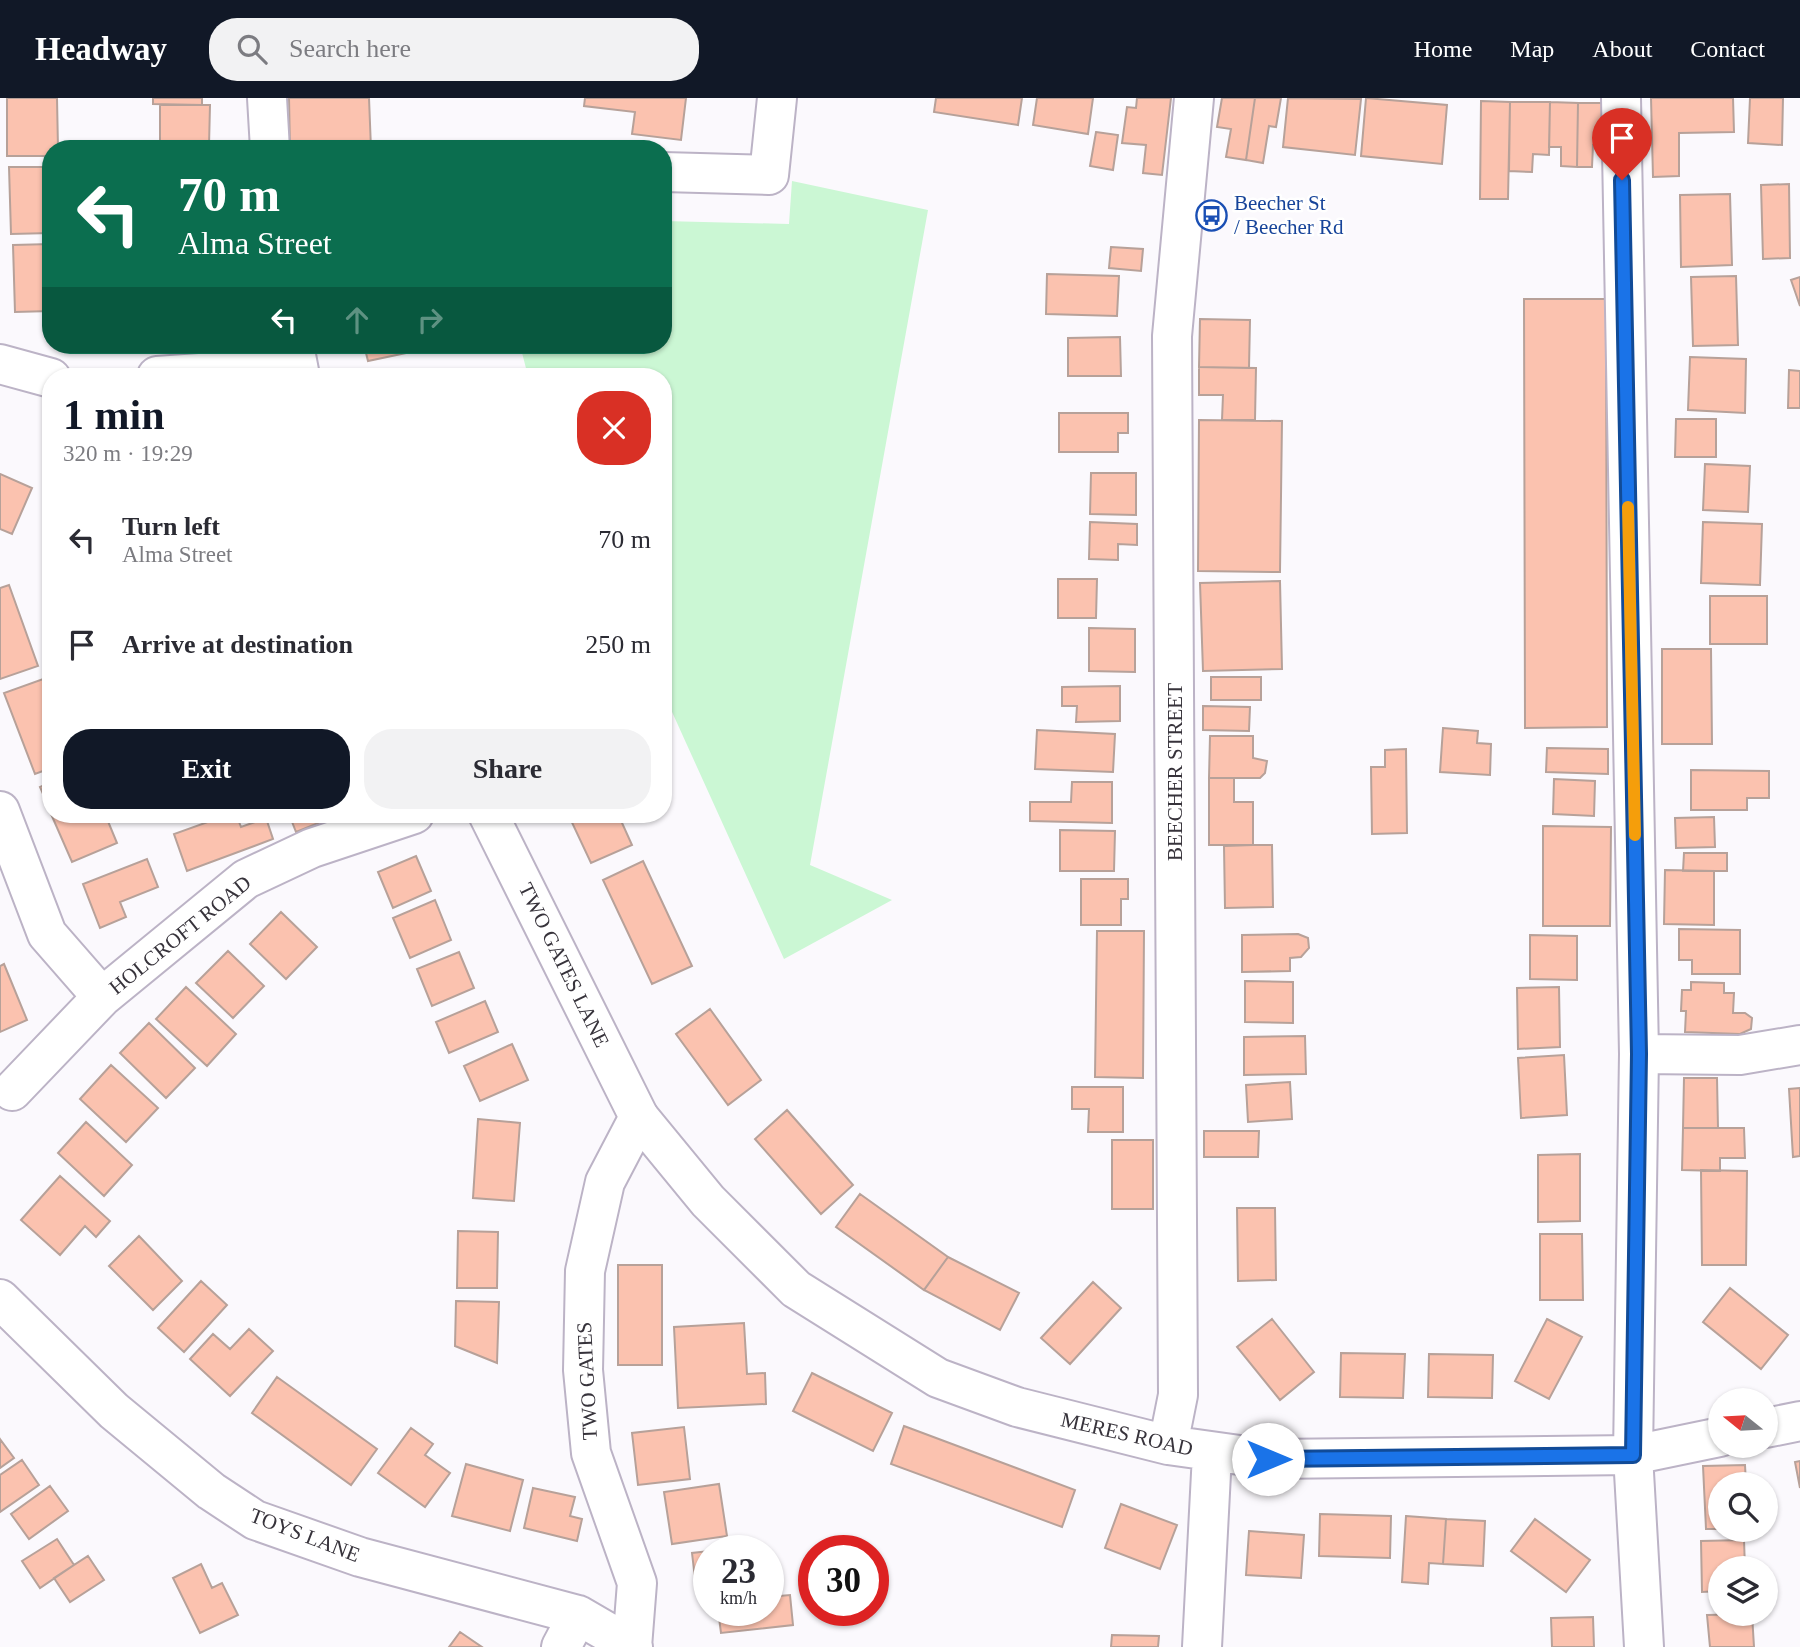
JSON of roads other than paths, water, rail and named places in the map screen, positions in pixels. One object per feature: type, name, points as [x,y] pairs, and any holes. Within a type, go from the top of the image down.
[{"type":"street","points":[[267,98],[269,140]]},
{"type":"street","points":[[672,172],[769,175],[777,98]]},
{"type":"street","name":"BEECHER STREET","points":[[1168,1445],[1178,1395],[1172,336],[1194,98]]},
{"type":"street","points":[[1621,98],[1639,1054],[1633,1455],[1644,1647]]},
{"type":"street","points":[[237,368],[297,362]]},
{"type":"street","points":[[0,364],[42,376]]},
{"type":"street","name":"HOLCROFT ROAD","points":[[0,811],[47,934],[102,997]]},
{"type":"street","name":"HOLCROFT ROAD","points":[[12,1091],[102,997],[246,879],[312,848],[387,823]]},
{"type":"street","name":"TWO GATES LANE","points":[[492,823],[639,1117]]},
{"type":"street","points":[[1639,1054],[1740,1055],[1800,1045]]},
{"type":"street","name":"MERES ROAD","points":[[639,1117],[708,1201],[796,1289],[939,1378],[967,1391],[1044,1415],[1212,1454],[1268,1459],[1633,1455],[1708,1439]]},
{"type":"street","name":"TWO GATES","points":[[633,1647],[637,1583],[591,1453],[583,1370],[585,1271],[605,1182],[639,1117]]},
{"type":"street","name":"TOYS LANE","points":[[0,1299],[114,1411],[211,1491],[255,1520],[569,1631],[633,1647]]},
{"type":"street","points":[[1778,1426],[1800,1421]]},
{"type":"street","points":[[1202,1647],[1212,1454]]},
{"type":"place","name":"Beecher St / Beecher Rd","points":[[1211,215]]}]
